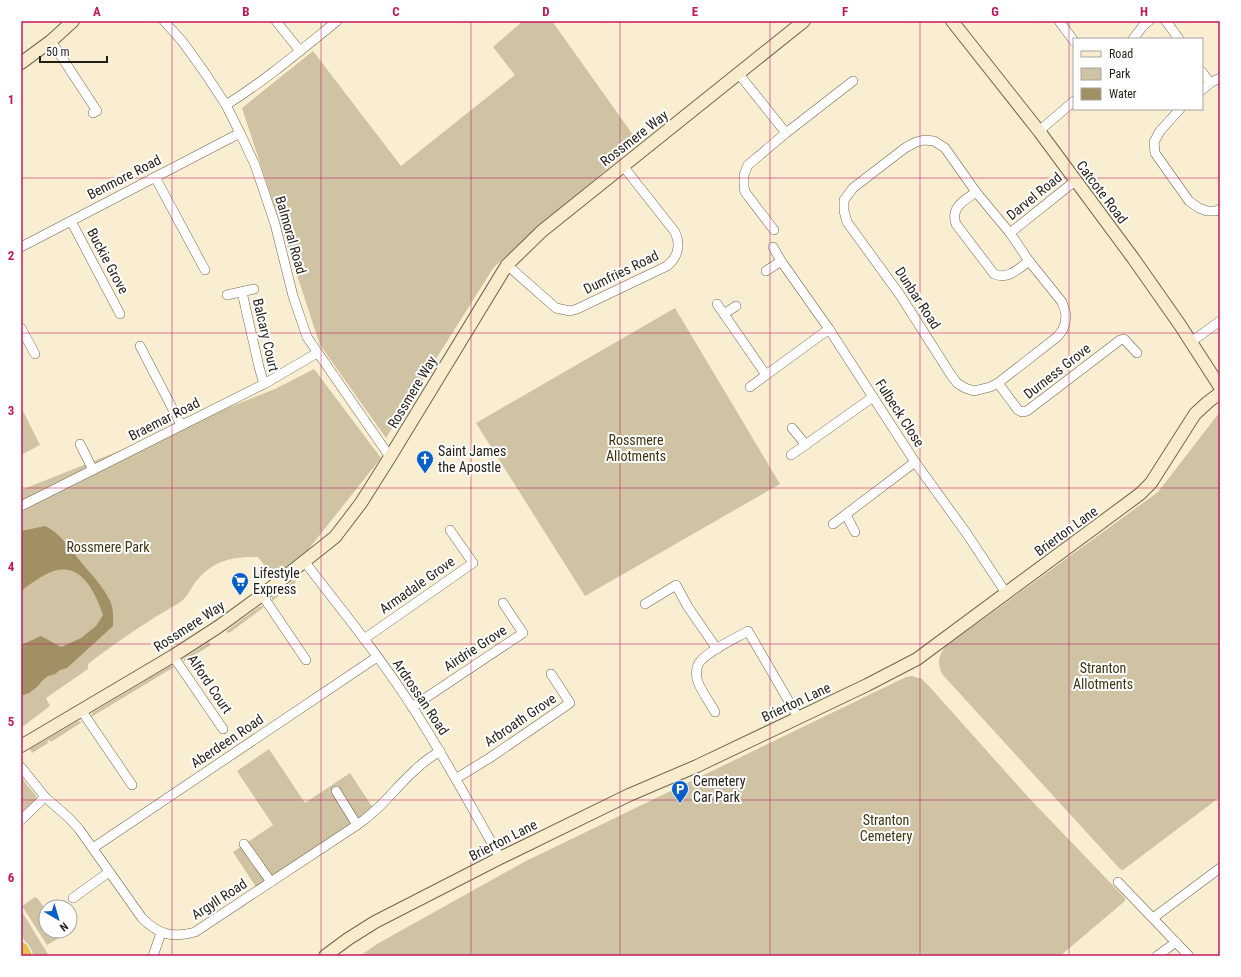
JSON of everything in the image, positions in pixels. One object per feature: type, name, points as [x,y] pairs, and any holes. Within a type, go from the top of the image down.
[{"type":"highway","points":[[21,950],[24,956]]},
{"type":"street","points":[[21,63],[51,42],[73,21]]},
{"type":"street","name":"Balmoral Road","points":[[164,21],[182,41],[226,104],[255,165],[275,224],[294,296],[307,337],[390,457]]},
{"type":"street","points":[[276,21],[300,51]]},
{"type":"street","points":[[226,104],[268,76],[337,21]]},
{"type":"street","name":"Rossmere Way","points":[[21,746],[173,656],[218,627],[262,595],[335,537],[361,503],[507,265],[542,231],[804,21]]},
{"type":"street","name":"Catcote Road","points":[[952,21],[1039,131],[1133,258],[1169,308],[1220,387]]},
{"type":"street","points":[[1059,21],[1073,40]]},
{"type":"street","points":[[1134,38],[1149,21]]},
{"type":"street","points":[[1166,21],[1178,38]]},
{"type":"street","points":[[51,42],[97,111],[93,114]]},
{"type":"street","points":[[738,73],[786,133]]},
{"type":"street","points":[[1203,73],[1210,83]]},
{"type":"street","points":[[1203,89],[1210,83],[1220,78]]},
{"type":"street","points":[[774,230],[745,192],[744,175],[748,165],[852,81]]},
{"type":"street","points":[[1039,131],[1073,102]]},
{"type":"street","points":[[1179,110],[1160,131],[1154,142],[1155,153],[1189,201],[1199,208],[1207,211],[1216,211],[1220,209]]},
{"type":"street","name":"Benmore Road","points":[[21,247],[240,133]]},
{"type":"street","name":"Dunbar Road","points":[[924,140],[934,141],[945,148],[976,192],[1010,233],[1028,261],[1062,302],[1066,314],[1065,324],[1057,337],[998,382],[985,389],[974,391],[957,383],[951,376],[900,295],[847,222],[844,211],[844,200],[853,188],[906,148],[916,142],[924,140]]},
{"type":"street","name":"Dumfries Road","points":[[507,265],[556,308],[570,311],[591,303],[667,266],[678,250],[675,232],[623,166]]},
{"type":"street","points":[[155,177],[205,270]]},
{"type":"street","name":"Darvel Road","points":[[1010,233],[1075,181]]},
{"type":"street","points":[[976,192],[960,204],[956,209],[954,214],[956,224],[994,274],[999,276],[1010,275],[1028,261]]},
{"type":"street","name":"Buckie Grove","points":[[71,221],[120,314]]},
{"type":"street","name":"Fulbeck Close","points":[[773,247],[781,261],[829,329],[915,462],[967,534],[1006,593]]},
{"type":"street","points":[[766,271],[781,261]]},
{"type":"street","name":"Balcary Court","points":[[227,295],[254,289]]},
{"type":"street","name":"Balcary Court","points":[[242,292],[264,384]]},
{"type":"street","points":[[718,304],[766,375]]},
{"type":"street","points":[[724,314],[736,306]]},
{"type":"street","points":[[1191,342],[1220,321]]},
{"type":"street","points":[[21,328],[35,354]]},
{"type":"street","points":[[750,387],[829,329]]},
{"type":"street","name":"Durness Grove","points":[[998,382],[1018,410],[1022,412],[1027,411],[1120,340],[1124,339],[1136,353]]},
{"type":"street","points":[[140,346],[181,426]]},
{"type":"street","name":"Braemar Road","points":[[21,506],[264,384],[317,353]]},
{"type":"street","name":"Brierton Lane","points":[[325,956],[352,936],[375,922],[500,858],[629,795],[697,766],[867,685],[917,659],[1140,494],[1150,483],[1195,414],[1220,393]]},
{"type":"street","points":[[791,455],[872,397]]},
{"type":"street","points":[[792,428],[806,445]]},
{"type":"street","points":[[80,444],[93,470]]},
{"type":"street","points":[[833,524],[915,462]]},
{"type":"street","points":[[846,515],[856,532]]},
{"type":"street","name":"Armadale Grove","points":[[364,639],[473,563],[450,530]]},
{"type":"street","name":"Ardrossan Road","points":[[304,561],[364,639],[412,707],[457,778],[500,858]]},
{"type":"street","points":[[645,604],[676,584],[688,607],[717,649]]},
{"type":"street","points":[[262,595],[306,660]]},
{"type":"street","name":"Airdrie Grove","points":[[412,707],[523,633],[504,603]]},
{"type":"street","points":[[715,712],[699,684],[696,675],[696,668],[701,660],[748,631],[798,717]]},
{"type":"street","name":"Alford Court","points":[[173,656],[223,729]]},
{"type":"street","name":"Aberdeen Road","points":[[93,848],[377,657]]},
{"type":"street","name":"Arbroath Grove","points":[[457,778],[491,757],[570,702],[551,674]]},
{"type":"street","points":[[81,710],[132,785]]},
{"type":"street","name":"Argyll Road","points":[[162,933],[179,935],[195,932],[357,825],[377,809],[426,760],[440,751]]},
{"type":"street","points":[[21,767],[45,797],[79,829],[142,918],[162,933],[153,956]]},
{"type":"street","points":[[336,791],[357,825]]},
{"type":"street","points":[[21,820],[45,797]]},
{"type":"street","points":[[244,844],[271,882]]},
{"type":"street","points":[[1153,918],[1220,868]]},
{"type":"street","points":[[72,898],[109,872]]},
{"type":"street","points":[[1118,882],[1189,956]]},
{"type":"street","points":[[1157,956],[1176,942]]},
{"type":"green space","points":[[523,21],[552,21],[638,142],[494,267],[386,438],[320,345],[242,108],[313,51],[401,166],[515,75],[493,47]]},
{"type":"green space","name":"Rossmere Allotments","points":[[675,308],[780,484],[585,596],[476,423]]},
{"type":"green space","name":"Rossmere Park","points":[[314,369],[381,458],[303,556],[274,578],[258,557],[230,559],[215,565],[201,576],[181,602],[144,624],[110,648],[88,664],[88,669],[46,698],[50,706],[21,728],[21,490],[275,389]]},
{"type":"green space","points":[[21,407],[40,445],[21,455]]},
{"type":"green space","name":"Stranton Allotments","points":[[1219,413],[1220,797],[1123,870],[1120,869],[942,674],[939,666],[939,660],[945,647],[1158,492]]},
{"type":"green space","points":[[294,580],[296,582],[271,602],[272,597]]},
{"type":"green space","points":[[259,607],[264,607],[232,631],[228,633],[226,631]]},
{"type":"green space","points":[[209,642],[211,645],[183,662],[184,658]]},
{"type":"green space","points":[[170,666],[174,667],[91,717],[92,713],[95,711]]},
{"type":"green space","name":"Stranton Cemetery","points":[[912,676],[922,679],[928,685],[1028,797],[1125,898],[1125,901],[1060,956],[360,956],[377,944],[524,862],[906,677]]},
{"type":"green space","points":[[78,721],[82,722],[51,742],[49,740],[47,742],[48,743],[32,753],[30,749]]},
{"type":"green space","points":[[269,749],[305,803],[350,773],[375,811],[258,890],[233,852],[273,825],[237,771]]},
{"type":"green space","points":[[21,775],[37,799],[21,818]]},
{"type":"green space","points":[[35,897],[38,899],[38,931],[22,906]]},
{"type":"green space","points":[[21,910],[49,956],[33,956],[21,934]]},
{"type":"green space","points":[[43,939],[58,939],[47,945]]},
{"type":"water","points":[[45,526],[64,541],[104,590],[112,607],[113,626],[67,668],[48,676],[29,693],[21,696],[21,645],[41,636],[61,647],[81,638],[96,626],[103,615],[94,593],[88,584],[81,576],[73,571],[64,569],[53,571],[41,577],[21,592],[21,531]]},
{"type":"place","name":"Saint James the Apostle","points":[[425,474]]},
{"type":"place","name":"Lifestyle Express","points":[[240,596]]},
{"type":"place","name":"Cemetery Car Park","points":[[680,804]]}]
